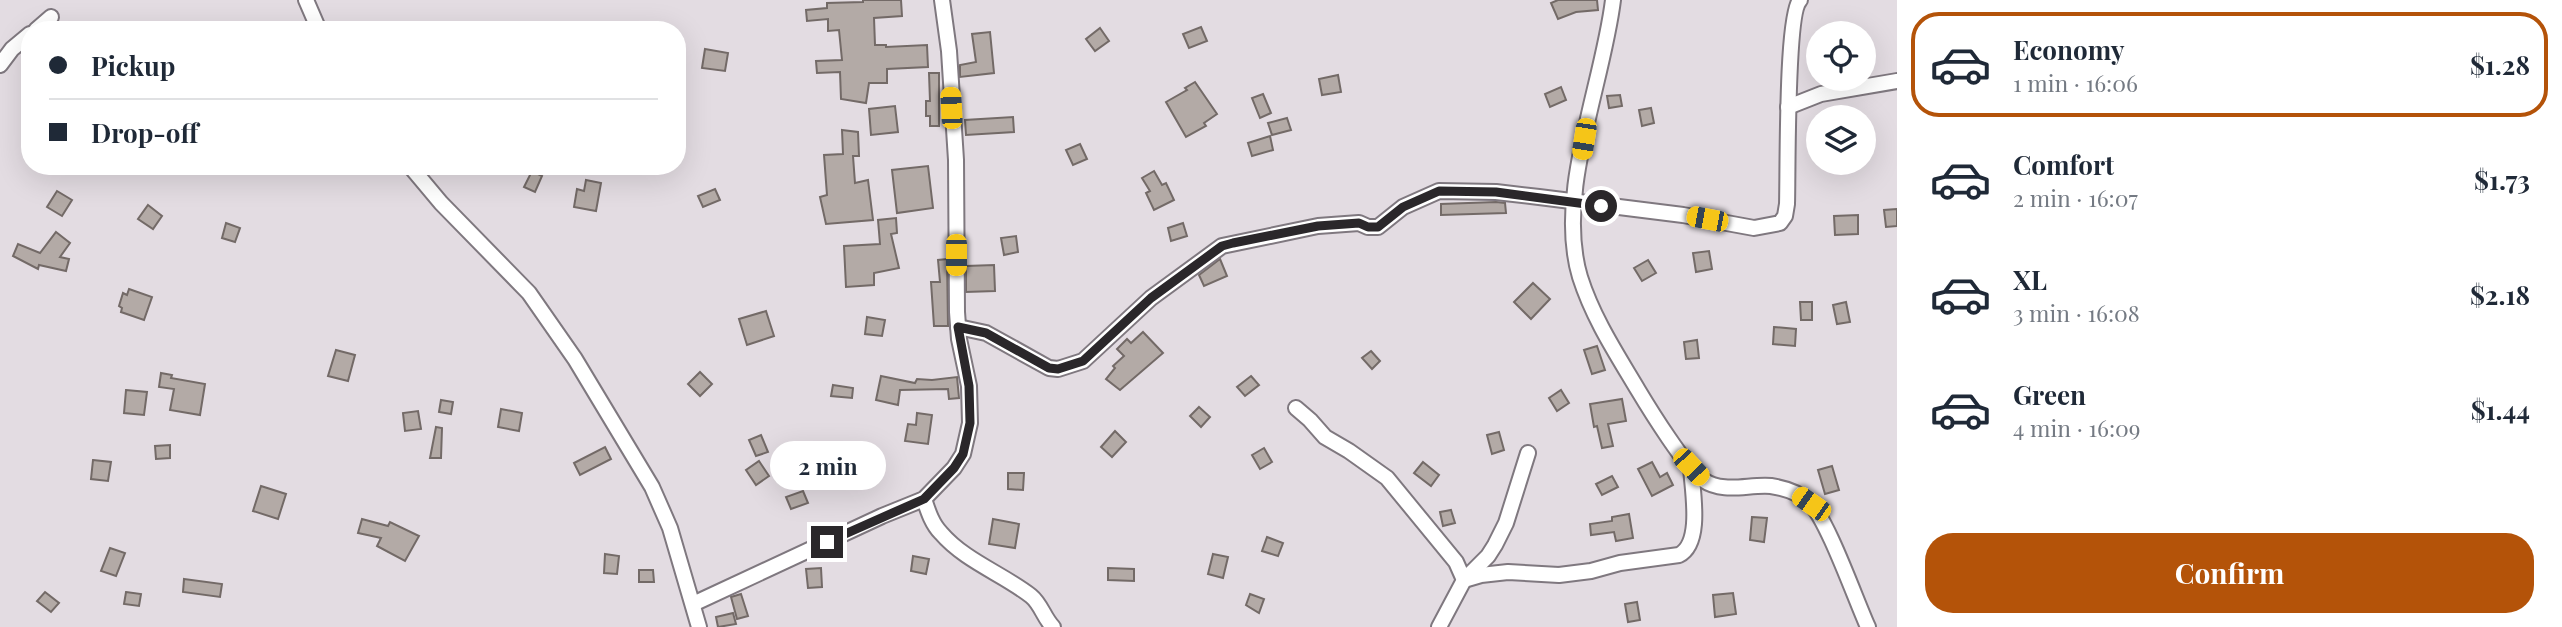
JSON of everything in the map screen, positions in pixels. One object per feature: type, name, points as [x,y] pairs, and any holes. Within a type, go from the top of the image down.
[{"type":"street","points":[[306,0],[315,21]]},
{"type":"street","points":[[693,604],[924,499],[954,468],[963,454],[970,423],[969,386],[956,302],[956,160],[942,0]]},
{"type":"street","points":[[1613,0],[1584,139],[1574,203],[1575,244],[1580,275],[1598,322],[1649,408],[1703,480],[1720,487],[1780,487],[1811,504],[1824,527],[1868,627]]},
{"type":"street","points":[[958,327],[986,333],[1049,368],[1058,369],[1083,361],[1151,298],[1222,246],[1318,226],[1359,223],[1378,227],[1403,207],[1439,191],[1496,192],[1684,215],[1754,228],[1780,223],[1785,216],[1787,204],[1788,107],[1794,19],[1796,4],[1800,0]]},
{"type":"street","points":[[46,21],[51,17]]},
{"type":"street","points":[[0,65],[21,42]]},
{"type":"street","points":[[1788,107],[1821,94],[1897,80]]},
{"type":"street","points":[[418,175],[441,203],[529,293],[575,359],[652,487],[670,528],[699,627]]},
{"type":"street","points":[[1296,408],[1325,437],[1387,478],[1456,562],[1464,580]]},
{"type":"street","points":[[1439,627],[1464,580],[1489,556],[1495,545],[1506,523],[1528,453]]},
{"type":"street","points":[[1464,580],[1508,572],[1559,575],[1591,571],[1620,563],[1686,552],[1695,525],[1691,467]]},
{"type":"street","points":[[924,499],[931,519],[940,533],[1033,598],[1053,627]]},
{"type":"building","points":[[901,0],[902,16],[874,18],[875,45],[927,45],[928,67],[887,69],[887,83],[869,83],[866,103],[841,99],[840,72],[817,73],[816,61],[842,60],[839,30],[828,31],[828,19],[807,21],[806,10],[827,8],[827,3]]},
{"type":"building","points":[[1558,0],[1597,0],[1598,10],[1576,12],[1558,19],[1551,3]]},
{"type":"building","points":[[1201,27],[1207,41],[1189,48],[1183,34]]},
{"type":"building","points":[[1100,28],[1109,41],[1095,51],[1086,39]]},
{"type":"building","points":[[990,32],[994,73],[960,77],[960,65],[976,62],[972,34]]},
{"type":"building","points":[[705,49],[728,53],[725,71],[702,68]]},
{"type":"building","points":[[929,73],[939,73],[939,126],[930,126],[930,116],[926,116],[926,101],[930,101]]},
{"type":"building","points":[[1338,75],[1341,92],[1322,95],[1319,79]]},
{"type":"building","points":[[1195,82],[1217,114],[1204,123],[1206,126],[1186,137],[1166,102]]},
{"type":"building","points":[[1561,87],[1566,100],[1550,107],[1545,94]]},
{"type":"building","points":[[1263,94],[1271,113],[1260,118],[1252,98]]},
{"type":"building","points":[[1620,95],[1622,106],[1609,108],[1607,96]]},
{"type":"building","points":[[895,106],[898,132],[871,135],[869,109]]},
{"type":"building","points":[[1651,108],[1654,123],[1642,126],[1639,110]]},
{"type":"building","points":[[1013,117],[1014,132],[966,135],[965,120]]},
{"type":"building","points":[[1287,118],[1291,130],[1272,135],[1268,123]]},
{"type":"building","points":[[842,130],[858,132],[859,156],[853,156],[855,183],[868,180],[873,220],[826,224],[820,197],[827,195],[824,155],[843,154]]},
{"type":"building","points":[[1270,136],[1273,150],[1252,156],[1248,143]]},
{"type":"building","points":[[1080,144],[1087,159],[1073,165],[1066,150]]},
{"type":"building","points":[[928,166],[933,208],[897,213],[892,170]]},
{"type":"building","points":[[1154,171],[1162,185],[1166,183],[1174,200],[1154,210],[1146,193],[1150,191],[1142,178]]},
{"type":"building","points":[[530,175],[542,176],[535,192],[524,187]]},
{"type":"building","points":[[586,180],[601,183],[596,211],[574,207],[577,189],[584,191]]},
{"type":"building","points":[[715,189],[720,200],[703,207],[698,196]]},
{"type":"building","points":[[57,191],[72,200],[62,216],[47,207]]},
{"type":"building","points":[[1505,203],[1506,213],[1441,215],[1441,204]]},
{"type":"building","points":[[148,205],[162,216],[153,229],[138,219]]},
{"type":"building","points":[[1897,209],[1897,226],[1886,227],[1884,210]]},
{"type":"building","points":[[1858,215],[1858,234],[1835,235],[1834,216]]},
{"type":"building","points":[[896,218],[897,233],[891,234],[899,268],[874,273],[874,285],[846,287],[844,246],[880,244],[878,220]]},
{"type":"building","points":[[226,223],[240,228],[235,242],[222,238]]},
{"type":"building","points":[[1183,223],[1187,236],[1171,241],[1168,228]]},
{"type":"building","points":[[56,232],[70,243],[60,257],[69,259],[66,271],[39,265],[38,269],[13,256],[18,244],[40,253]]},
{"type":"building","points":[[1016,236],[1018,252],[1004,255],[1001,238]]},
{"type":"building","points":[[1709,251],[1712,269],[1696,272],[1693,253]]},
{"type":"building","points":[[947,259],[948,326],[934,326],[931,282],[940,282],[938,260]]},
{"type":"building","points":[[1220,259],[1227,276],[1204,286],[1199,275]]},
{"type":"building","points":[[1648,260],[1656,273],[1642,281],[1634,268]]},
{"type":"building","points":[[994,265],[995,291],[966,292],[966,266]]},
{"type":"building","points":[[1533,283],[1550,299],[1531,319],[1514,302]]},
{"type":"building","points":[[129,289],[152,297],[144,320],[121,312],[122,308],[119,306],[123,293],[127,295]]},
{"type":"building","points":[[1800,302],[1812,302],[1812,320],[1801,320]]},
{"type":"building","points":[[1846,302],[1850,322],[1837,324],[1833,305]]},
{"type":"building","points":[[766,311],[774,336],[747,345],[739,319]]},
{"type":"building","points":[[867,317],[885,320],[882,336],[865,334]]},
{"type":"building","points":[[1774,327],[1796,329],[1795,346],[1773,344]]},
{"type":"building","points":[[1143,332],[1163,353],[1120,390],[1106,379],[1115,368],[1113,366],[1124,356],[1117,349],[1127,339],[1131,343]]},
{"type":"building","points":[[1697,340],[1699,358],[1686,359],[1684,342]]},
{"type":"building","points":[[1597,346],[1605,370],[1592,374],[1584,350]]},
{"type":"building","points":[[336,350],[355,355],[348,381],[328,376]]},
{"type":"building","points":[[1371,351],[1380,361],[1372,369],[1362,358]]},
{"type":"building","points":[[700,372],[712,384],[700,396],[688,384]]},
{"type":"building","points":[[161,373],[172,375],[171,378],[205,384],[200,415],[170,410],[174,389],[159,387]]},
{"type":"building","points":[[881,376],[915,383],[917,379],[957,377],[959,398],[949,399],[948,389],[900,390],[898,405],[876,400]]},
{"type":"building","points":[[1251,376],[1259,385],[1245,396],[1237,387]]},
{"type":"building","points":[[833,385],[853,388],[852,398],[831,396]]},
{"type":"building","points":[[126,390],[147,392],[144,415],[124,413]]},
{"type":"building","points":[[1561,390],[1569,403],[1557,411],[1549,398]]},
{"type":"building","points":[[1622,399],[1626,421],[1608,424],[1613,446],[1602,448],[1597,426],[1594,427],[1590,404]]},
{"type":"building","points":[[441,400],[453,402],[451,414],[439,412]]},
{"type":"building","points":[[1199,407],[1210,417],[1201,427],[1190,416]]},
{"type":"building","points":[[501,409],[522,413],[519,431],[498,427]]},
{"type":"building","points":[[418,411],[421,429],[405,431],[403,413]]},
{"type":"building","points":[[917,413],[932,415],[928,444],[905,441],[908,424],[916,425]]},
{"type":"building","points":[[436,427],[442,428],[441,458],[430,458]]},
{"type":"building","points":[[1115,431],[1126,442],[1112,457],[1101,447]]},
{"type":"building","points":[[1499,432],[1504,450],[1492,454],[1487,435]]},
{"type":"building","points":[[761,435],[768,452],[756,456],[749,440]]},
{"type":"building","points":[[857,443],[858,470],[845,471],[844,444]]},
{"type":"building","points":[[170,445],[170,458],[156,459],[155,446]]},
{"type":"building","points":[[605,447],[611,459],[580,475],[574,463]]},
{"type":"building","points":[[1264,448],[1272,462],[1260,469],[1252,455]]},
{"type":"building","points":[[93,460],[111,462],[108,481],[91,479]]},
{"type":"building","points":[[759,461],[769,476],[756,485],[746,470]]},
{"type":"building","points":[[1423,462],[1439,475],[1431,486],[1414,473]]},
{"type":"building","points":[[1652,462],[1660,477],[1667,473],[1673,485],[1652,496],[1638,469]]},
{"type":"building","points":[[1832,466],[1839,490],[1825,494],[1818,470]]},
{"type":"building","points":[[1008,473],[1024,473],[1023,490],[1008,489]]},
{"type":"building","points":[[1612,476],[1618,487],[1602,495],[1596,484]]},
{"type":"building","points":[[261,486],[286,494],[278,519],[253,511]]},
{"type":"building","points":[[803,491],[808,503],[791,509],[786,497]]},
{"type":"building","points":[[1451,510],[1455,523],[1443,526],[1440,512]]},
{"type":"building","points":[[1629,514],[1633,538],[1616,541],[1614,532],[1591,535],[1590,524],[1612,521],[1612,517]]},
{"type":"building","points":[[1752,517],[1767,518],[1764,542],[1750,540]]},
{"type":"building","points":[[362,519],[388,526],[390,522],[419,536],[405,561],[377,546],[381,538],[358,533]]},
{"type":"building","points":[[993,519],[1019,524],[1015,548],[989,544]]},
{"type":"building","points":[[1267,537],[1283,543],[1278,556],[1262,551]]},
{"type":"building","points":[[110,548],[125,553],[116,576],[101,571]]},
{"type":"building","points":[[605,554],[619,556],[617,574],[604,573]]},
{"type":"building","points":[[1213,554],[1228,557],[1223,578],[1208,574]]},
{"type":"building","points":[[913,556],[929,559],[926,574],[911,571]]},
{"type":"building","points":[[821,568],[822,587],[808,588],[806,569]]},
{"type":"building","points":[[1108,568],[1134,569],[1134,581],[1108,580]]},
{"type":"building","points":[[639,570],[653,570],[654,582],[639,582]]},
{"type":"building","points":[[184,579],[222,584],[220,597],[183,592]]},
{"type":"building","points":[[45,592],[59,603],[51,612],[37,601]]},
{"type":"building","points":[[126,592],[141,594],[139,606],[124,604]]},
{"type":"building","points":[[1733,593],[1736,614],[1715,617],[1713,595]]},
{"type":"building","points":[[741,594],[748,616],[737,619],[731,597]]},
{"type":"building","points":[[1250,594],[1264,599],[1259,613],[1246,605]]},
{"type":"building","points":[[1637,602],[1640,620],[1628,622],[1625,604]]},
{"type":"building","points":[[733,613],[736,624],[718,627],[716,617]]},
{"type":"route","points":[[827,542],[924,499],[954,468],[963,454],[970,423],[969,386],[958,327],[986,333],[1049,368],[1058,369],[1083,361],[1151,298],[1222,246],[1318,226],[1359,223],[1378,227],[1403,207],[1439,191],[1496,192],[1601,206]]}]
